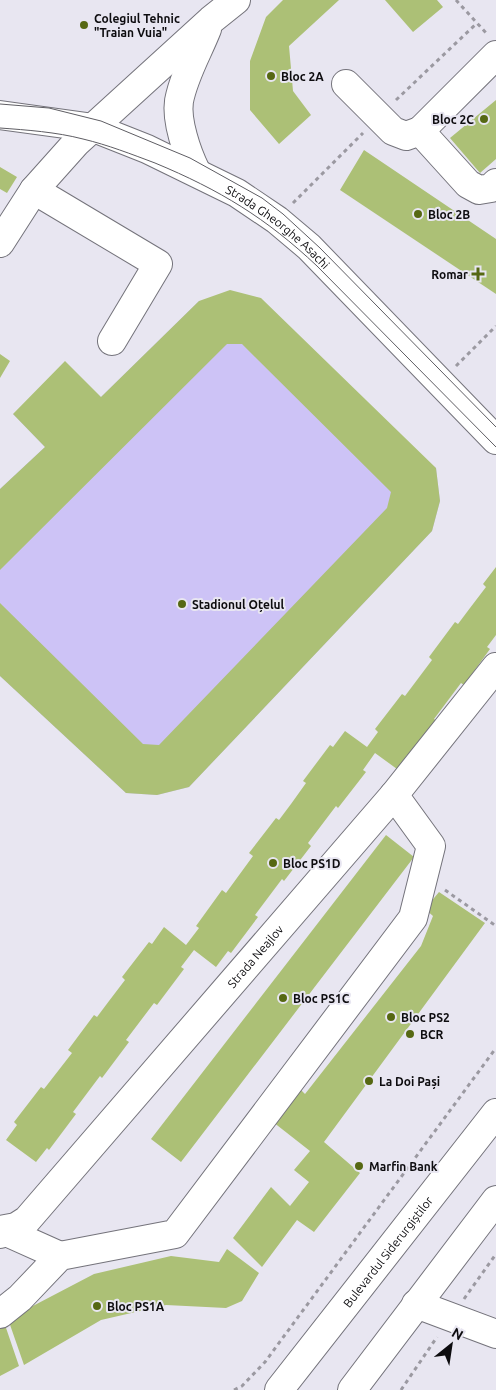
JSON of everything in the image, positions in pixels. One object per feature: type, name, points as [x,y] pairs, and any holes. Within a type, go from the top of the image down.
[{"type":"street","points":[[0,243],[34,190],[76,144],[211,20],[236,0]]},
{"type":"street","points":[[196,171],[184,142],[179,103],[185,80],[211,20]]},
{"type":"street","points":[[346,84],[393,131],[406,136],[420,131],[493,46]]},
{"type":"street","name":"Strada Gheorghe Asachi","points":[[0,115],[94,128],[196,171],[237,193],[277,220],[308,247],[496,440]]},
{"type":"street","points":[[420,131],[468,184],[479,190],[491,188],[496,183]]},
{"type":"street","points":[[34,190],[158,264],[112,341]]},
{"type":"street","name":"Strada Neajlov","points":[[1,1231],[16,1228],[27,1220],[394,795],[496,667]]},
{"type":"street","points":[[1,1231],[60,1256],[175,1234],[413,918],[431,846],[394,795]]},
{"type":"street","name":"Bulevardul Siderurgiștilor","points":[[279,1390],[496,1113]]},
{"type":"street","points":[[352,1390],[496,1200]]},
{"type":"street","points":[[0,1314],[20,1298],[60,1256]]},
{"type":"street","points":[[416,1304],[496,1334]]},
{"type":"path","points":[[456,0],[493,46]]},
{"type":"path","points":[[440,383],[496,326]]},
{"type":"path","points":[[424,876],[496,926]]},
{"type":"path","points":[[234,1390],[242,1386],[265,1362],[496,1048]]},
{"type":"shaded area","name":"Stadionul Oțelul","points":[[199,301],[436,468],[440,501],[432,531],[189,787],[157,795],[126,793],[0,676],[0,489],[45,447],[13,414],[101,397]]},
{"type":"building","name":"Bloc 2A","points":[[283,0],[339,0],[289,46],[293,91],[311,115],[279,144],[250,110],[250,61],[266,17]]},
{"type":"building","points":[[385,0],[437,0],[443,7],[413,32]]},
{"type":"building","name":"Bloc 2C","points":[[496,100],[496,159],[480,173],[450,138]]},
{"type":"building","name":"Bloc 2B","points":[[364,150],[496,239],[496,294],[340,190]]},
{"type":"building","points":[[0,167],[17,177],[7,193],[0,189]]},
{"type":"building","points":[[230,290],[261,298],[436,468],[440,501],[432,531],[189,787],[157,795],[126,793],[0,676],[0,603],[143,744],[159,745],[387,508],[391,492],[242,344],[227,344],[0,570],[0,489],[45,447],[13,414],[65,361],[101,397],[199,301]]},
{"type":"building","points":[[0,354],[10,361],[0,378]]},
{"type":"building","name":"Bloc PS1D","points":[[496,567],[496,635],[487,647],[490,649],[464,685],[461,683],[434,719],[437,721],[410,757],[407,755],[397,769],[375,753],[363,770],[366,772],[338,808],[336,806],[308,843],[311,846],[284,881],[282,879],[255,915],[258,917],[231,953],[228,951],[216,967],[194,950],[181,967],[184,969],[157,1005],[154,1003],[126,1040],[129,1042],[73,1112],[76,1114],[49,1150],[47,1148],[36,1162],[6,1140],[17,1125],[14,1122],[41,1087],[44,1089],[72,1053],[68,1050],[94,1015],[97,1017],[125,980],[122,977],[149,942],[152,944],[164,927],[186,945],[199,928],[196,926],[222,890],[226,893],[253,856],[249,853],[276,818],[279,820],[291,804],[306,783],[303,781],[330,745],[333,747],[345,731],[367,747],[378,732],[375,729],[402,694],[405,696],[432,660],[429,657],[455,622],[458,624],[486,587],[483,584]]},
{"type":"building","name":"Bloc PS1C","points":[[386,835],[414,857],[181,1162],[151,1139]]},
{"type":"building","name":"Bloc PS2","points":[[439,892],[485,923],[324,1142],[360,1173],[314,1232],[297,1220],[262,1267],[233,1238],[271,1187],[290,1206],[309,1182],[294,1170],[310,1151],[273,1122],[299,1088],[305,1094],[421,946],[433,916],[425,909]]},
{"type":"building","name":"Bloc PS1A","points":[[227,1249],[259,1273],[242,1301],[226,1308],[166,1305],[101,1320],[24,1365],[8,1319],[94,1274],[171,1256],[219,1262]]},
{"type":"building","points":[[4,1322],[19,1366],[0,1376],[0,1325]]},
{"type":"tram line","points":[[0,104],[49,108],[101,121],[190,158],[262,198],[283,214],[320,248],[496,427]]},
{"type":"tram line","points":[[0,128],[62,135],[110,147],[179,173],[221,195],[260,219],[317,266],[496,447]]},
{"type":"place","name":"Colegiul Tehnic \"Traian Vuia\"","points":[[84,25]]},
{"type":"place","name":"Bloc 2A","points":[[271,76]]},
{"type":"place","name":"Bloc 2C","points":[[484,119]]},
{"type":"place","name":"Bloc 2B","points":[[418,214]]},
{"type":"place","name":"Romar","points":[[478,274]]},
{"type":"place","name":"Stadionul Oțelul","points":[[182,604]]},
{"type":"place","name":"Bloc PS1D","points":[[273,863]]},
{"type":"place","name":"Bloc PS1C","points":[[283,998]]},
{"type":"place","name":"Bloc PS2","points":[[391,1017]]},
{"type":"place","name":"BCR","points":[[410,1034]]},
{"type":"place","name":"La Doi Pași","points":[[369,1081]]},
{"type":"place","name":"Marfin Bank","points":[[359,1166]]},
{"type":"place","name":"Bloc PS1A","points":[[97,1306]]}]
